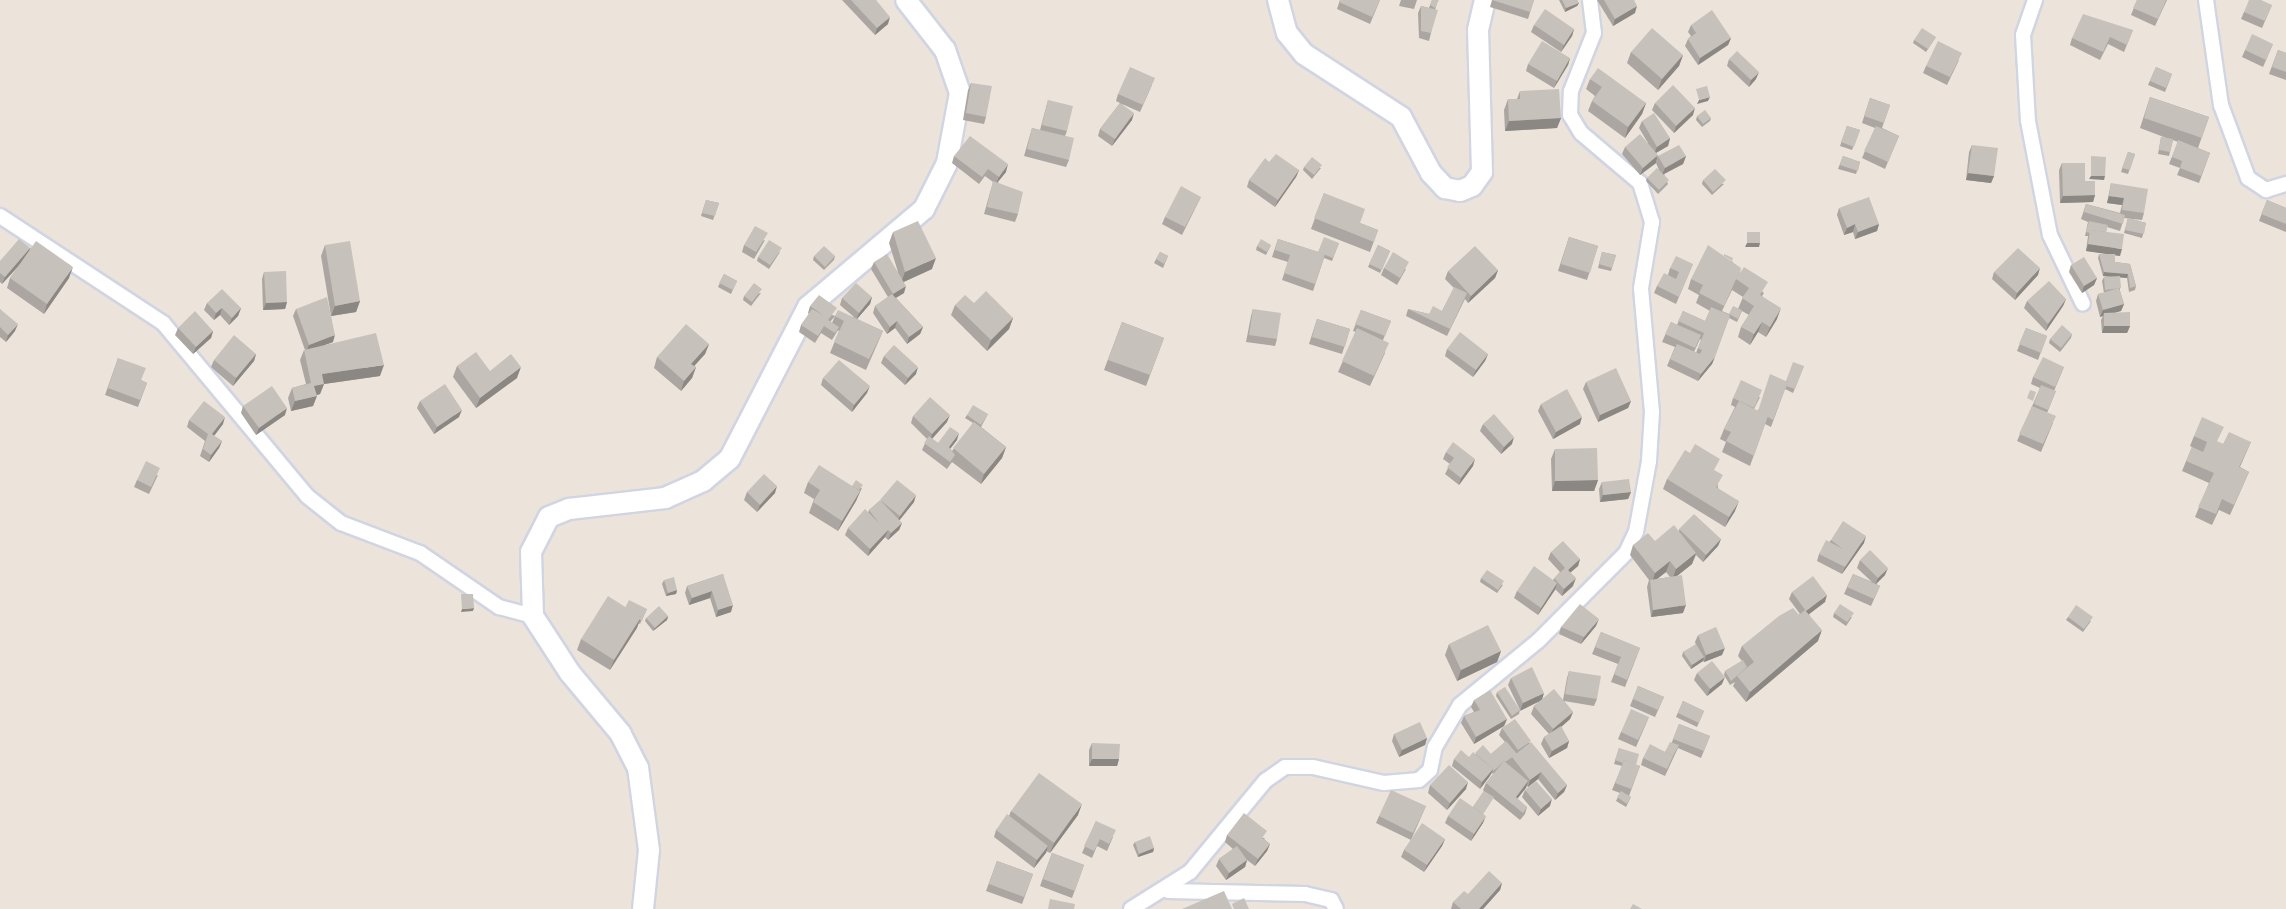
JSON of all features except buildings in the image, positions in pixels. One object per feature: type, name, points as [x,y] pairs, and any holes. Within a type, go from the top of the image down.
[{"type":"main road","points":[[643,909],[649,850],[638,768],[621,734],[570,673],[533,616],[531,552],[549,517],[569,509],[665,498],[718,470],[737,447],[808,307],[852,266],[909,224],[938,187],[952,145],[960,93],[945,50],[906,0]]},
{"type":"main road","points":[[1278,0],[1287,33],[1304,54],[1401,117],[1431,173],[1445,188],[1460,191],[1472,186],[1482,172],[1478,30],[1485,0]]},
{"type":"street","points":[[1168,891],[1220,839],[1265,781],[1285,767],[1313,767],[1384,783],[1419,780],[1430,770],[1435,747],[1460,705],[1495,681],[1588,595],[1626,553],[1636,532],[1652,412],[1641,288],[1652,222],[1640,183],[1581,133],[1570,115],[1571,91],[1594,33],[1590,0]]},
{"type":"street","points":[[2035,0],[2023,35],[2028,121],[2050,235],[2083,304]]},
{"type":"street","points":[[2206,0],[2221,105],[2248,178],[2266,190],[2286,184]]},
{"type":"street","points":[[0,216],[163,323],[307,496],[341,523],[420,553],[499,607],[533,616]]},
{"type":"street","points":[[1131,909],[1143,898],[1168,891],[1305,894],[1330,906]]}]
